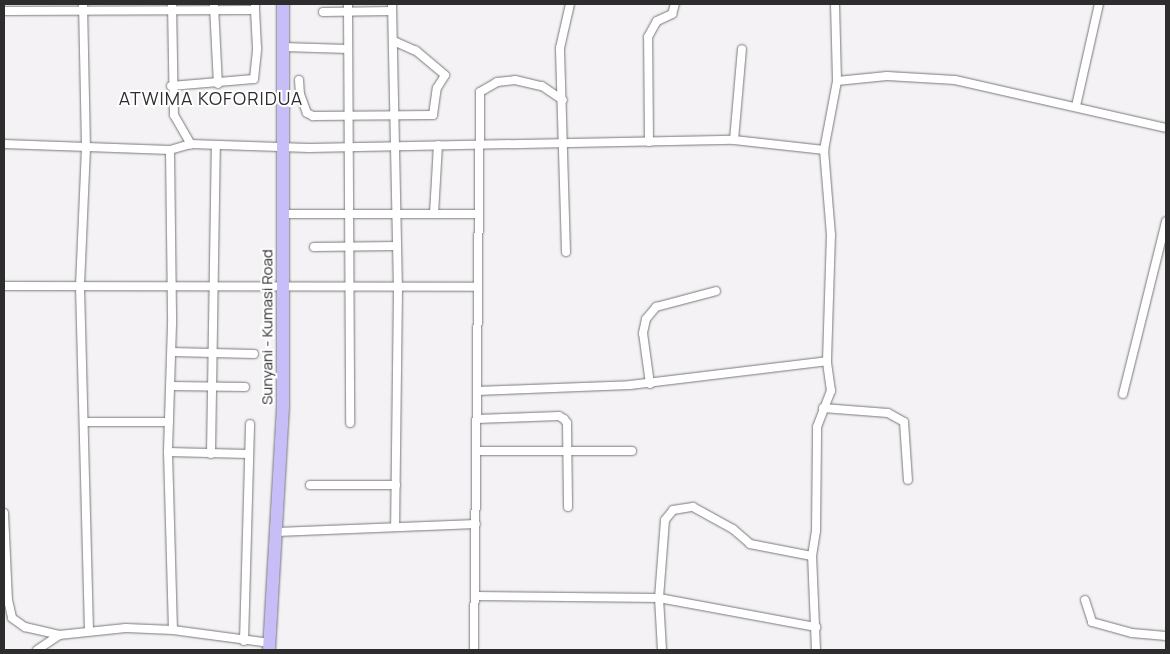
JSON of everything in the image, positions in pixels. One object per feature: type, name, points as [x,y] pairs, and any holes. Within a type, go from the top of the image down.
[{"type":"main road","name":"Sunyani - Kumasi Road","points":[[270,647],[283,405],[283,4]]},
{"type":"street","points":[[566,252],[565,145],[560,48],[570,4]]},
{"type":"street","points":[[649,142],[648,37],[658,21],[672,14],[675,4]]},
{"type":"street","points":[[816,650],[812,556],[816,531],[818,427],[823,408],[831,391],[827,361],[831,236],[824,150],[837,81],[834,4]]},
{"type":"street","points":[[1076,106],[1099,4]]},
{"type":"street","points":[[83,6],[86,148],[80,287],[90,630]]},
{"type":"street","points":[[4,11],[83,6],[255,7],[256,76],[251,81],[172,86]]},
{"type":"street","points":[[172,6],[174,115],[191,144]]},
{"type":"street","points":[[214,6],[218,84]]},
{"type":"street","points":[[348,8],[350,424]]},
{"type":"street","points":[[323,12],[348,8],[392,8],[394,41],[391,64],[398,288],[395,528]]},
{"type":"street","points":[[299,80],[300,94],[307,113],[393,116],[433,115],[437,88],[445,76],[416,51],[394,41]]},
{"type":"street","points":[[283,47],[348,49]]},
{"type":"street","points":[[734,140],[742,49]]},
{"type":"street","points":[[837,81],[896,76],[955,80],[1166,128]]},
{"type":"street","points":[[474,650],[480,92],[483,88],[497,82],[515,80],[542,86],[563,100]]},
{"type":"street","points":[[4,153],[4,144],[170,150],[191,144],[284,148],[393,145],[565,145],[734,140],[824,150]]},
{"type":"street","points":[[434,214],[438,145]]},
{"type":"street","points":[[211,454],[216,286],[216,146]]},
{"type":"street","points":[[170,150],[172,352],[168,452],[173,630]]},
{"type":"street","points":[[284,214],[478,214]]},
{"type":"street","points":[[1123,394],[1166,221]]},
{"type":"street","points":[[314,247],[397,246]]},
{"type":"street","points":[[4,286],[478,287]]},
{"type":"street","points":[[650,384],[643,333],[646,319],[656,307],[716,291]]},
{"type":"street","points":[[172,352],[254,354]]},
{"type":"street","points":[[477,390],[650,384],[827,361]]},
{"type":"street","points":[[171,386],[213,385],[245,387]]},
{"type":"street","points":[[823,408],[888,413],[904,422],[908,480]]},
{"type":"street","points":[[477,419],[559,416],[567,423],[568,508]]},
{"type":"street","points":[[84,422],[169,422]]},
{"type":"street","points":[[244,642],[250,424]]},
{"type":"street","points":[[476,452],[632,451]]},
{"type":"street","points":[[168,452],[249,454]]},
{"type":"street","points":[[310,485],[396,485]]},
{"type":"street","points":[[662,650],[659,598],[666,520],[681,507],[705,511],[759,548],[812,556]]},
{"type":"street","points":[[4,514],[8,600],[12,618],[25,627],[59,635],[90,630],[173,630],[270,647]]},
{"type":"street","points":[[277,532],[476,524]]},
{"type":"street","points":[[475,596],[659,598],[816,627]]},
{"type":"street","points":[[1085,600],[1092,622],[1132,633],[1166,636]]},
{"type":"street","points":[[37,650],[59,635]]},
{"type":"district","name":"ATWIMA KOFORIDUA","points":[[211,98]]}]
